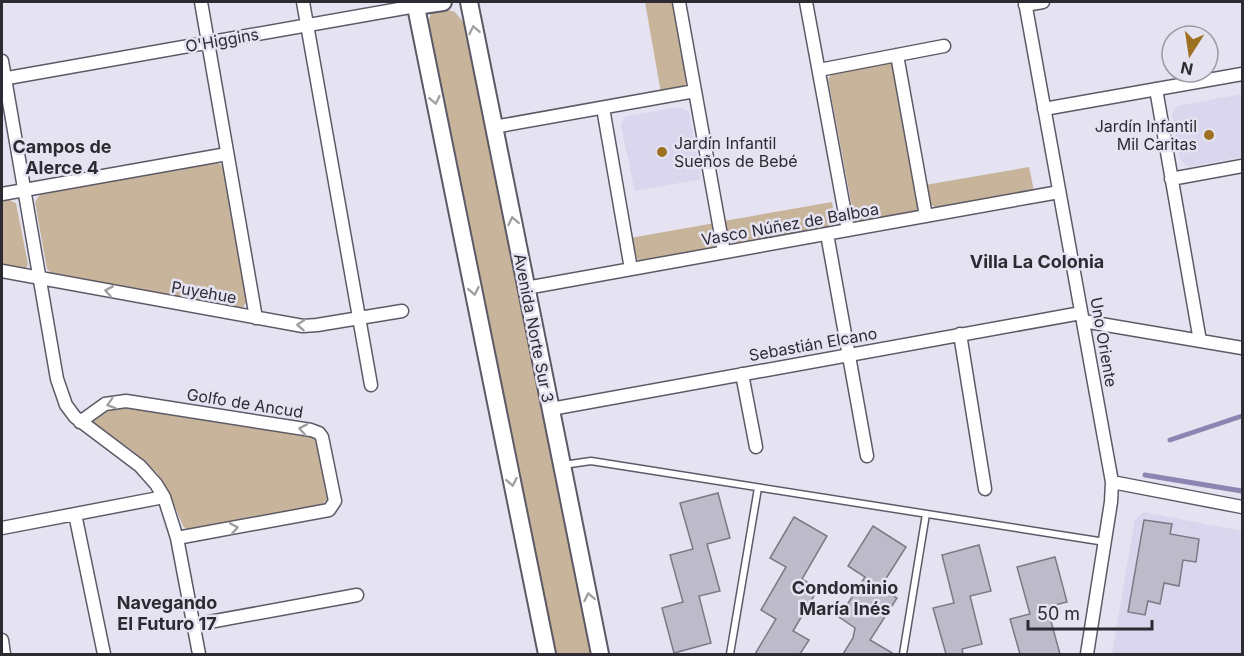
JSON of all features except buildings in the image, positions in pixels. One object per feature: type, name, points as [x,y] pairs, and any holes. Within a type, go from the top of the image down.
[{"type":"street","points":[[201,2],[256,318]]},
{"type":"street","points":[[303,2],[370,385]]},
{"type":"street","name":"O'Higgins","points":[[3,79],[307,26],[416,4],[443,2]]},
{"type":"street","name":"Avenida Norte Sur 3","points":[[469,2],[600,654]]},
{"type":"street","points":[[679,2],[724,252]]},
{"type":"street","points":[[806,2],[848,230]]},
{"type":"street","points":[[1025,3],[1043,2]]},
{"type":"street","name":"Uno Oriente","points":[[1025,3],[1112,482],[1111,502],[1087,654]]},
{"type":"street","points":[[416,4],[547,654]]},
{"type":"street","points":[[819,70],[945,46]]},
{"type":"street","points":[[897,55],[926,216]]},
{"type":"street","points":[[2,61],[3,79],[25,190],[57,379],[66,405],[80,422],[140,466],[164,497],[177,538],[199,654]]},
{"type":"street","points":[[1044,109],[1242,74]]},
{"type":"street","points":[[1156,89],[1200,340]]},
{"type":"street","points":[[494,127],[696,91]]},
{"type":"street","points":[[603,108],[631,269]]},
{"type":"street","points":[[2,194],[227,154]]},
{"type":"street","points":[[1171,179],[1242,166]]},
{"type":"street","name":"Vasco Núñez de Balboa","points":[[526,288],[1059,192]]},
{"type":"street","points":[[827,234],[867,456]]},
{"type":"street","name":"Puyehue","points":[[2,272],[303,326],[402,311]]},
{"type":"street","name":"Sebastián Elcano","points":[[551,409],[960,334],[1082,317],[1242,348]]},
{"type":"street","points":[[960,334],[985,489]]},
{"type":"street","points":[[742,374],[756,447]]},
{"type":"street","name":"Golfo de Ancud","points":[[80,422],[105,404],[126,400],[311,430],[322,437],[335,501],[329,510],[177,538]]},
{"type":"street","points":[[1112,482],[1242,507]]},
{"type":"street","points":[[2,528],[164,497]]},
{"type":"street","points":[[75,514],[104,654]]},
{"type":"street","points":[[193,625],[357,595]]},
{"type":"street","points":[[2,640],[4,654]]},
{"type":"lane","points":[[562,465],[589,461],[1105,542]]},
{"type":"lane","points":[[730,654],[758,488]]},
{"type":"lane","points":[[903,654],[926,514]]},
{"type":"shaded area","points":[[645,2],[675,2],[688,78],[684,86],[678,90],[661,93]]},
{"type":"shaded area","points":[[442,8],[455,12],[464,23],[591,654],[555,654],[427,26],[431,13]]},
{"type":"shaded area","points":[[886,63],[894,67],[919,209],[916,212],[860,222],[854,218],[828,79],[833,72]]},
{"type":"shaded area","name":"Jardín Infantil Mil Caritas","points":[[1242,94],[1242,157],[1188,167],[1180,159],[1172,114],[1177,106]]},
{"type":"shaded area","name":"Jardín Infantil Sueños de Bebé","points":[[680,107],[689,112],[701,179],[635,191],[621,126],[625,116]]},
{"type":"shaded area","points":[[214,162],[224,168],[247,301],[243,307],[237,310],[55,276],[47,269],[35,202],[41,193]]},
{"type":"shaded area","points":[[1029,167],[1034,191],[939,209],[928,203],[925,185]]},
{"type":"shaded area","points":[[7,199],[16,203],[28,264],[26,268],[2,266],[2,200]]},
{"type":"shaded area","points":[[832,202],[835,220],[829,228],[737,245],[728,240],[724,221]]},
{"type":"shaded area","points":[[715,223],[717,245],[712,249],[642,262],[633,256],[630,238]]},
{"type":"shaded area","points":[[123,405],[310,436],[320,442],[328,498],[320,507],[187,530],[157,473],[133,451],[91,421],[103,410]]},
{"type":"shaded area","points":[[1144,512],[1242,531],[1242,654],[1112,654],[1135,519]]},
{"type":"waterway","points":[[1170,440],[1242,416]]},
{"type":"waterway","points":[[1145,475],[1242,491]]},
{"type":"place","name":"Jardín Infantil Mil Caritas","points":[[1209,135]]},
{"type":"place","name":"Jardín Infantil Sueños de Bebé","points":[[662,152]]},
{"type":"district","name":"Campos de Alerce 4","points":[[62,157]]},
{"type":"district","name":"Villa La Colonia","points":[[1037,262]]},
{"type":"district","name":"Condominio María Inés","points":[[845,598]]},
{"type":"district","name":"Navegando El Futuro 17","points":[[167,613]]}]
